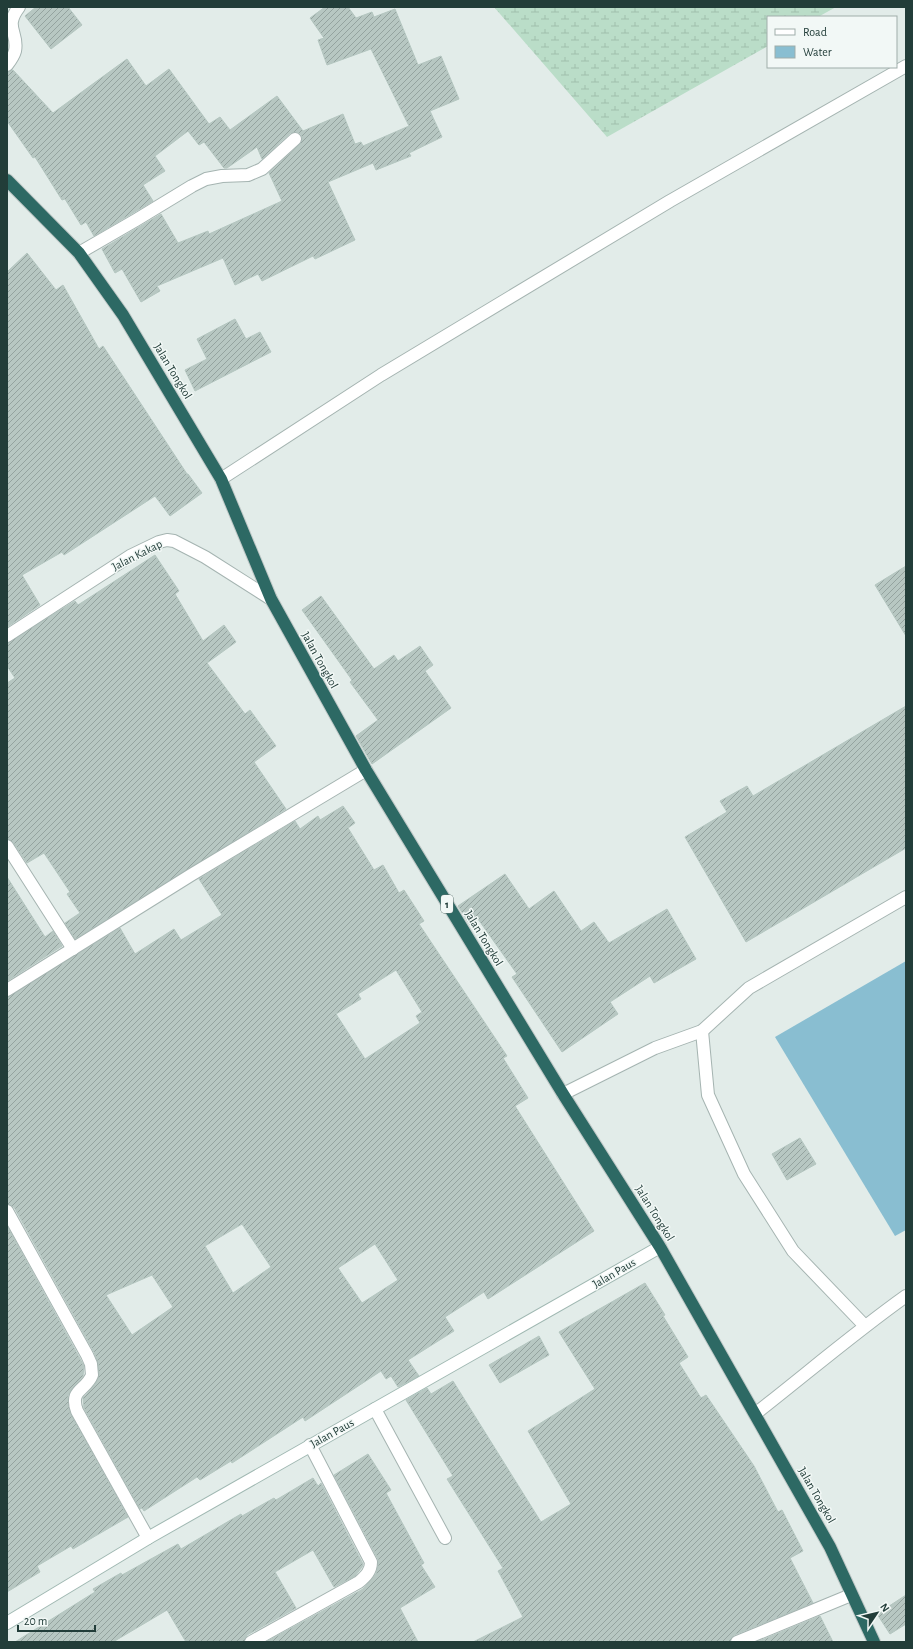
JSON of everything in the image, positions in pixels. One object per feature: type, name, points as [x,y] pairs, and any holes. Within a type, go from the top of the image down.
[{"type":"highway","name":"Jalan Tongkol","points":[[7,180],[79,253],[123,315],[221,479],[271,599],[366,770],[563,1094],[660,1247],[830,1547],[874,1642]]},
{"type":"street","points":[[7,65],[15,51],[15,40],[11,28],[12,20],[19,7]]},
{"type":"street","points":[[221,479],[381,375],[670,201],[906,66]]},
{"type":"street","points":[[79,253],[206,179],[222,176],[248,175],[262,168],[295,139]]},
{"type":"street","name":"Jalan Kakap","points":[[7,636],[130,556],[166,540],[174,541],[205,557],[271,599]]},
{"type":"street","points":[[7,990],[191,875],[366,770]]},
{"type":"street","points":[[7,846],[73,949]]},
{"type":"street","points":[[563,1094],[655,1048],[702,1031],[749,988],[906,897]]},
{"type":"street","points":[[702,1031],[708,1095],[744,1174],[793,1251],[865,1326]]},
{"type":"street","points":[[7,1211],[67,1316],[89,1360],[92,1375],[74,1397],[74,1402],[77,1411],[148,1538]]},
{"type":"street","name":"Jalan Paus","points":[[7,1623],[148,1538],[660,1247]]},
{"type":"street","points":[[755,1414],[830,1356],[865,1326],[906,1296]]},
{"type":"street","points":[[375,1409],[445,1538]]},
{"type":"street","points":[[251,1642],[359,1582],[365,1577],[371,1567],[371,1562],[310,1446]]},
{"type":"street","points":[[737,1642],[851,1595]]},
{"type":"green space","points":[[494,7],[836,7],[820,16],[767,16],[767,47],[607,137]]},
{"type":"water","points":[[906,961],[906,1230],[895,1236],[775,1037]]},
{"type":"building","points":[[36,7],[68,7],[82,25],[51,49],[25,16]]},
{"type":"building","points":[[325,7],[348,7],[356,18],[372,12],[374,17],[395,9],[418,65],[441,56],[459,99],[430,111],[442,137],[409,153],[411,156],[376,170],[373,163],[328,182],[355,240],[315,259],[313,256],[262,281],[258,274],[235,285],[223,258],[157,286],[160,291],[141,302],[122,269],[115,273],[102,249],[161,214],[178,243],[208,231],[209,234],[282,201],[269,173],[300,144],[302,138],[301,134],[297,132],[290,133],[262,159],[257,147],[227,168],[224,168],[204,142],[199,145],[188,131],[155,156],[165,171],[143,185],[153,201],[94,236],[86,222],[81,225],[65,199],[62,200],[35,157],[33,158],[7,121],[7,72],[13,70],[53,113],[127,59],[146,86],[169,69],[209,124],[220,117],[230,130],[277,96],[303,131],[343,114],[355,144],[361,142],[363,146],[409,126],[371,49],[327,65],[318,40],[324,38],[310,18]]},
{"type":"building","points":[[27,253],[56,290],[63,285],[99,349],[103,346],[187,474],[202,493],[170,516],[155,496],[64,555],[62,552],[22,575],[40,605],[7,627],[7,272]]},
{"type":"building","points":[[235,319],[246,339],[260,332],[271,352],[195,391],[185,370],[207,359],[197,339]]},
{"type":"building","points":[[155,555],[179,591],[175,594],[203,641],[224,625],[236,642],[207,663],[245,714],[250,710],[276,746],[254,762],[286,809],[75,939],[65,923],[80,913],[67,894],[70,892],[44,853],[27,863],[13,842],[7,839],[7,683],[15,678],[7,666],[7,643],[75,601],[78,605]]},
{"type":"building","points":[[906,566],[906,636],[875,585]]},
{"type":"building","points":[[321,596],[374,669],[394,655],[398,661],[420,646],[433,665],[425,671],[451,708],[372,764],[356,736],[378,720],[350,682],[352,680],[302,610]]},
{"type":"building","points":[[906,706],[906,848],[746,942],[685,837],[727,812],[720,801],[747,786],[753,796]]},
{"type":"building","points":[[343,806],[355,823],[348,828],[374,870],[383,865],[399,893],[404,890],[424,921],[419,924],[507,1056],[503,1058],[528,1098],[515,1106],[594,1231],[488,1299],[484,1292],[445,1317],[454,1331],[408,1360],[419,1376],[398,1387],[391,1376],[386,1379],[381,1371],[305,1421],[303,1417],[232,1463],[231,1461],[200,1480],[197,1477],[144,1511],[142,1508],[140,1509],[84,1408],[83,1398],[95,1385],[99,1375],[98,1363],[94,1352],[14,1207],[7,1204],[7,997],[120,928],[135,954],[174,929],[181,940],[222,915],[199,879],[295,821],[300,829],[318,816],[320,820]],"holes":[[[396,970],[422,1012],[416,1016],[420,1023],[365,1059],[336,1014],[361,999],[358,994]],[[242,1224],[271,1267],[233,1293],[205,1246]],[[375,1244],[398,1280],[362,1303],[338,1268]],[[152,1275],[173,1307],[132,1335],[106,1295]]]},
{"type":"building","points":[[505,874],[529,909],[554,891],[581,931],[594,922],[609,943],[667,909],[696,959],[654,983],[650,976],[610,1002],[618,1014],[562,1052],[512,977],[517,974],[478,919],[470,925],[458,906]]},
{"type":"building","points":[[7,877],[45,937],[53,931],[62,946],[7,981]]},
{"type":"building","points":[[800,1138],[816,1164],[787,1180],[772,1154]]},
{"type":"building","points":[[7,1226],[84,1366],[83,1376],[68,1396],[70,1413],[128,1517],[73,1549],[71,1546],[37,1566],[40,1572],[7,1592]]},
{"type":"building","points":[[645,1283],[665,1315],[663,1316],[688,1357],[679,1363],[701,1398],[706,1395],[754,1466],[778,1512],[782,1510],[803,1551],[790,1558],[813,1603],[734,1635],[730,1642],[473,1642],[523,1617],[498,1571],[503,1568],[447,1479],[453,1476],[406,1400],[427,1388],[431,1394],[453,1381],[541,1522],[571,1504],[528,1431],[595,1389],[559,1332]]},
{"type":"building","points":[[539,1336],[549,1355],[500,1383],[489,1365]]},
{"type":"building","points":[[368,1454],[391,1490],[386,1493],[424,1563],[421,1565],[435,1587],[400,1608],[418,1642],[266,1642],[363,1589],[376,1574],[378,1559],[334,1475]]},
{"type":"building","points":[[313,1478],[318,1486],[321,1483],[363,1564],[362,1567],[355,1576],[334,1587],[313,1550],[275,1572],[296,1608],[247,1635],[244,1642],[186,1642],[167,1610],[113,1642],[15,1642],[95,1592],[93,1589],[121,1573],[122,1575],[178,1544],[181,1549],[241,1514],[242,1516],[274,1498],[276,1500]]},
{"type":"building","points":[[906,1595],[906,1624],[890,1634],[877,1614]]},
{"type":"building","points":[[820,1616],[833,1642],[757,1642]]}]
